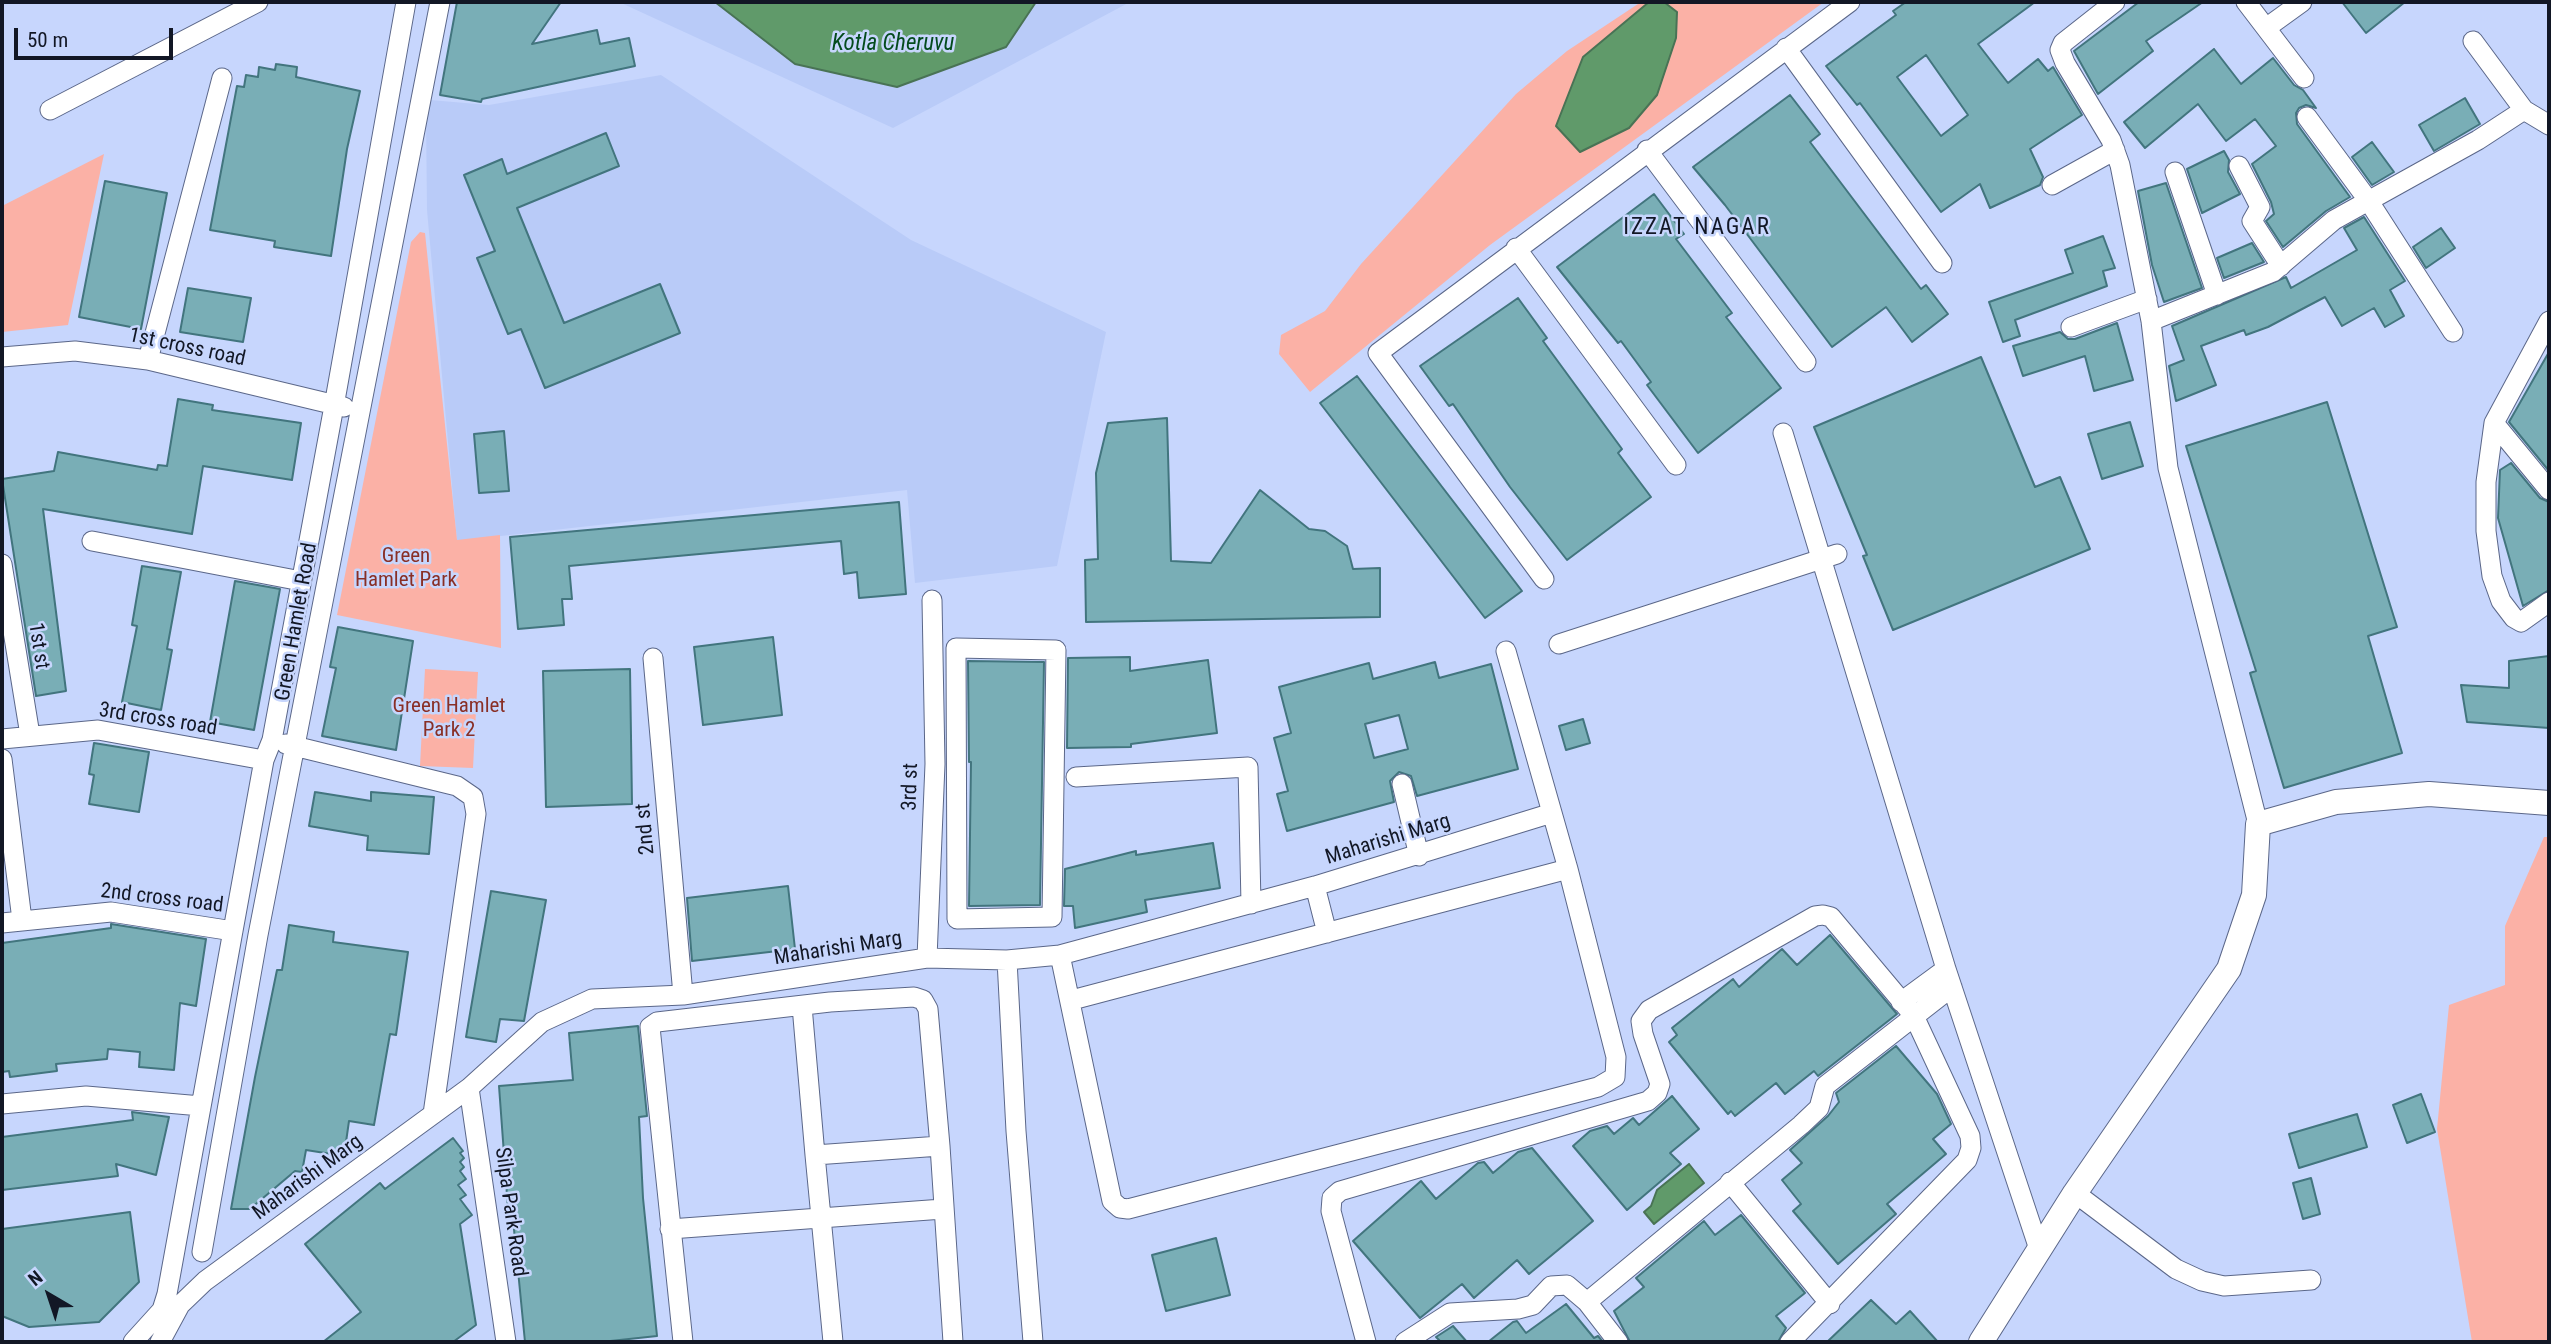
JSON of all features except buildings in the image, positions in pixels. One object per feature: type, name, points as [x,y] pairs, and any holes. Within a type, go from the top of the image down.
[{"type":"street","points":[[50,110],[258,2]]},
{"type":"street","name":"Green Hamlet Road","points":[[174,1299],[176,1248],[201,1106],[264,760],[272,740],[406,2]]},
{"type":"street","name":"Green Hamlet Road","points":[[205,1281],[204,1255],[258,935],[440,2]]},
{"type":"street","points":[[1544,579],[1378,354],[1647,150],[1850,2]]},
{"type":"street","points":[[1981,1342],[2075,1193],[2229,969],[2254,895],[2258,824],[2168,468],[2151,321],[2115,150],[2064,63],[2060,50],[2063,43],[2115,2]]},
{"type":"street","points":[[2246,2],[2304,78]]},
{"type":"street","points":[[2266,28],[2302,2]]},
{"type":"street","points":[[2473,41],[2524,110],[2549,125]]},
{"type":"street","points":[[1786,48],[1942,263]]},
{"type":"street","points":[[148,360],[222,78]]},
{"type":"street","points":[[2151,321],[2273,272],[2334,220],[2478,141],[2524,110]]},
{"type":"street","points":[[2307,117],[2368,200],[2453,332]]},
{"type":"street","points":[[1647,150],[1806,362]]},
{"type":"street","points":[[2052,185],[2115,150]]},
{"type":"street","points":[[2239,166],[2260,207],[2252,221],[2281,266]]},
{"type":"street","points":[[2175,172],[2217,295]]},
{"type":"street","points":[[1516,248],[1676,465]]},
{"type":"street","points":[[2071,327],[2147,299]]},
{"type":"street","points":[[2549,321],[2494,424],[2486,482],[2486,531],[2492,576],[2501,601],[2517,621],[2525,620],[2549,603]]},
{"type":"street","name":"1st cross road","points":[[2,356],[75,351],[148,360],[360,410]]},
{"type":"street","points":[[2494,424],[2549,490]]},
{"type":"street","points":[[1783,433],[1830,556],[1949,978],[2039,1249]]},
{"type":"street","points":[[92,541],[301,581]]},
{"type":"street","points":[[1559,644],[1830,556]]},
{"type":"street","name":"1st st","points":[[2,564],[30,735]]},
{"type":"street","name":"3rd st","points":[[927,958],[934,771],[932,609]]},
{"type":"street","points":[[956,648],[1056,650],[1052,917],[957,919],[957,772],[956,648]]},
{"type":"street","points":[[1060,955],[1072,1000],[1112,1201],[1128,1209],[1598,1087],[1615,1077],[1616,1057],[1568,869],[1506,651]]},
{"type":"street","name":"2nd st","points":[[653,658],[683,995]]},
{"type":"street","name":"3rd cross road","points":[[2,739],[98,730],[264,760]]},
{"type":"street","points":[[272,740],[457,786],[473,797],[476,814],[433,1114]]},
{"type":"street","points":[[2,759],[10,891],[22,920]]},
{"type":"street","points":[[1076,777],[1248,767],[1251,904]]},
{"type":"street","points":[[934,771],[957,772]]},
{"type":"street","points":[[1402,784],[1419,856]]},
{"type":"street","points":[[2258,824],[2336,802],[2429,794],[2549,803]]},
{"type":"street","name":"Maharishi Marg","points":[[174,1299],[205,1281],[469,1088],[542,1022],[592,999],[683,995],[927,958],[1007,960],[1060,955],[1419,856],[1552,813]]},
{"type":"street","points":[[1072,1000],[1568,869]]},
{"type":"street","points":[[1315,886],[1326,933]]},
{"type":"street","name":"2nd cross road","points":[[2,923],[111,912],[233,931]]},
{"type":"street","points":[[1366,1342],[1332,1211],[1332,1198],[1340,1191],[1648,1101],[1657,1093],[1660,1084],[1641,1021],[1649,1010],[1815,916],[1831,917],[1908,1009],[1970,1136],[1967,1160],[1830,1304],[1790,1342]]},
{"type":"street","points":[[1007,960],[1016,1131],[1033,1342]]},
{"type":"street","points":[[825,974],[830,1002]]},
{"type":"street","points":[[1587,1302],[1819,1108],[1825,1086],[1908,1009],[1949,978]]},
{"type":"street","points":[[780,981],[782,1008]]},
{"type":"street","points":[[683,1342],[650,1027],[657,1022],[830,1002],[915,997],[923,1000],[928,1009],[953,1342]]},
{"type":"street","points":[[802,1006],[833,1342]]},
{"type":"street","name":"Silpa Park Road","points":[[469,1088],[506,1342]]},
{"type":"street","points":[[2,1104],[86,1096],[201,1106]]},
{"type":"street","points":[[815,1155],[940,1146]]},
{"type":"street","points":[[1730,1182],[1830,1304]]},
{"type":"street","points":[[2075,1193],[2176,1269],[2202,1281],[2224,1286],[2311,1280]]},
{"type":"street","points":[[670,1229],[943,1209]]},
{"type":"street","points":[[176,1248],[193,1247],[204,1255]]},
{"type":"street","points":[[1405,1342],[1450,1313],[1505,1311],[1533,1305],[1551,1286],[1567,1285],[1587,1302],[1618,1342]]},
{"type":"street","points":[[133,1342],[174,1299]]},
{"type":"street","points":[[160,1342],[174,1299]]},
{"type":"shaded area","points":[[619,2],[1130,2],[893,128]]},
{"type":"shaded area","points":[[661,75],[911,240],[1106,332],[1057,566],[915,583],[907,490],[457,541],[427,210],[426,115],[430,100],[489,105]]},
{"type":"green space","points":[[1641,2],[1824,2],[1490,245],[1310,392],[1279,354],[1281,335],[1325,311],[1361,264],[1516,94],[1567,51]]},
{"type":"green space","points":[[104,154],[68,325],[2,332],[2,206]]},
{"type":"green space","name":"Green Hamlet Park","points":[[420,232],[425,233],[457,540],[500,535],[501,648],[337,615],[411,242]]},
{"type":"green space","name":"Green Hamlet Park 2","points":[[425,669],[478,672],[473,768],[420,766]]},
{"type":"green space","points":[[2544,837],[2549,837],[2549,1342],[2472,1342],[2437,1129],[2449,1005],[2505,985],[2505,926]]},
{"type":"water","name":"Kotla Cheruvu","points":[[715,2],[1036,2],[1006,47],[897,87],[795,64]]},
{"type":"water","points":[[1649,2],[1664,2],[1677,12],[1676,38],[1657,95],[1629,128],[1580,152],[1556,126],[1583,57]]},
{"type":"water","points":[[1689,1164],[1704,1183],[1654,1224],[1644,1212],[1651,1206],[1657,1190]]},
{"type":"district","name":"IZZAT NAGAR","points":[[1697,228]]}]
